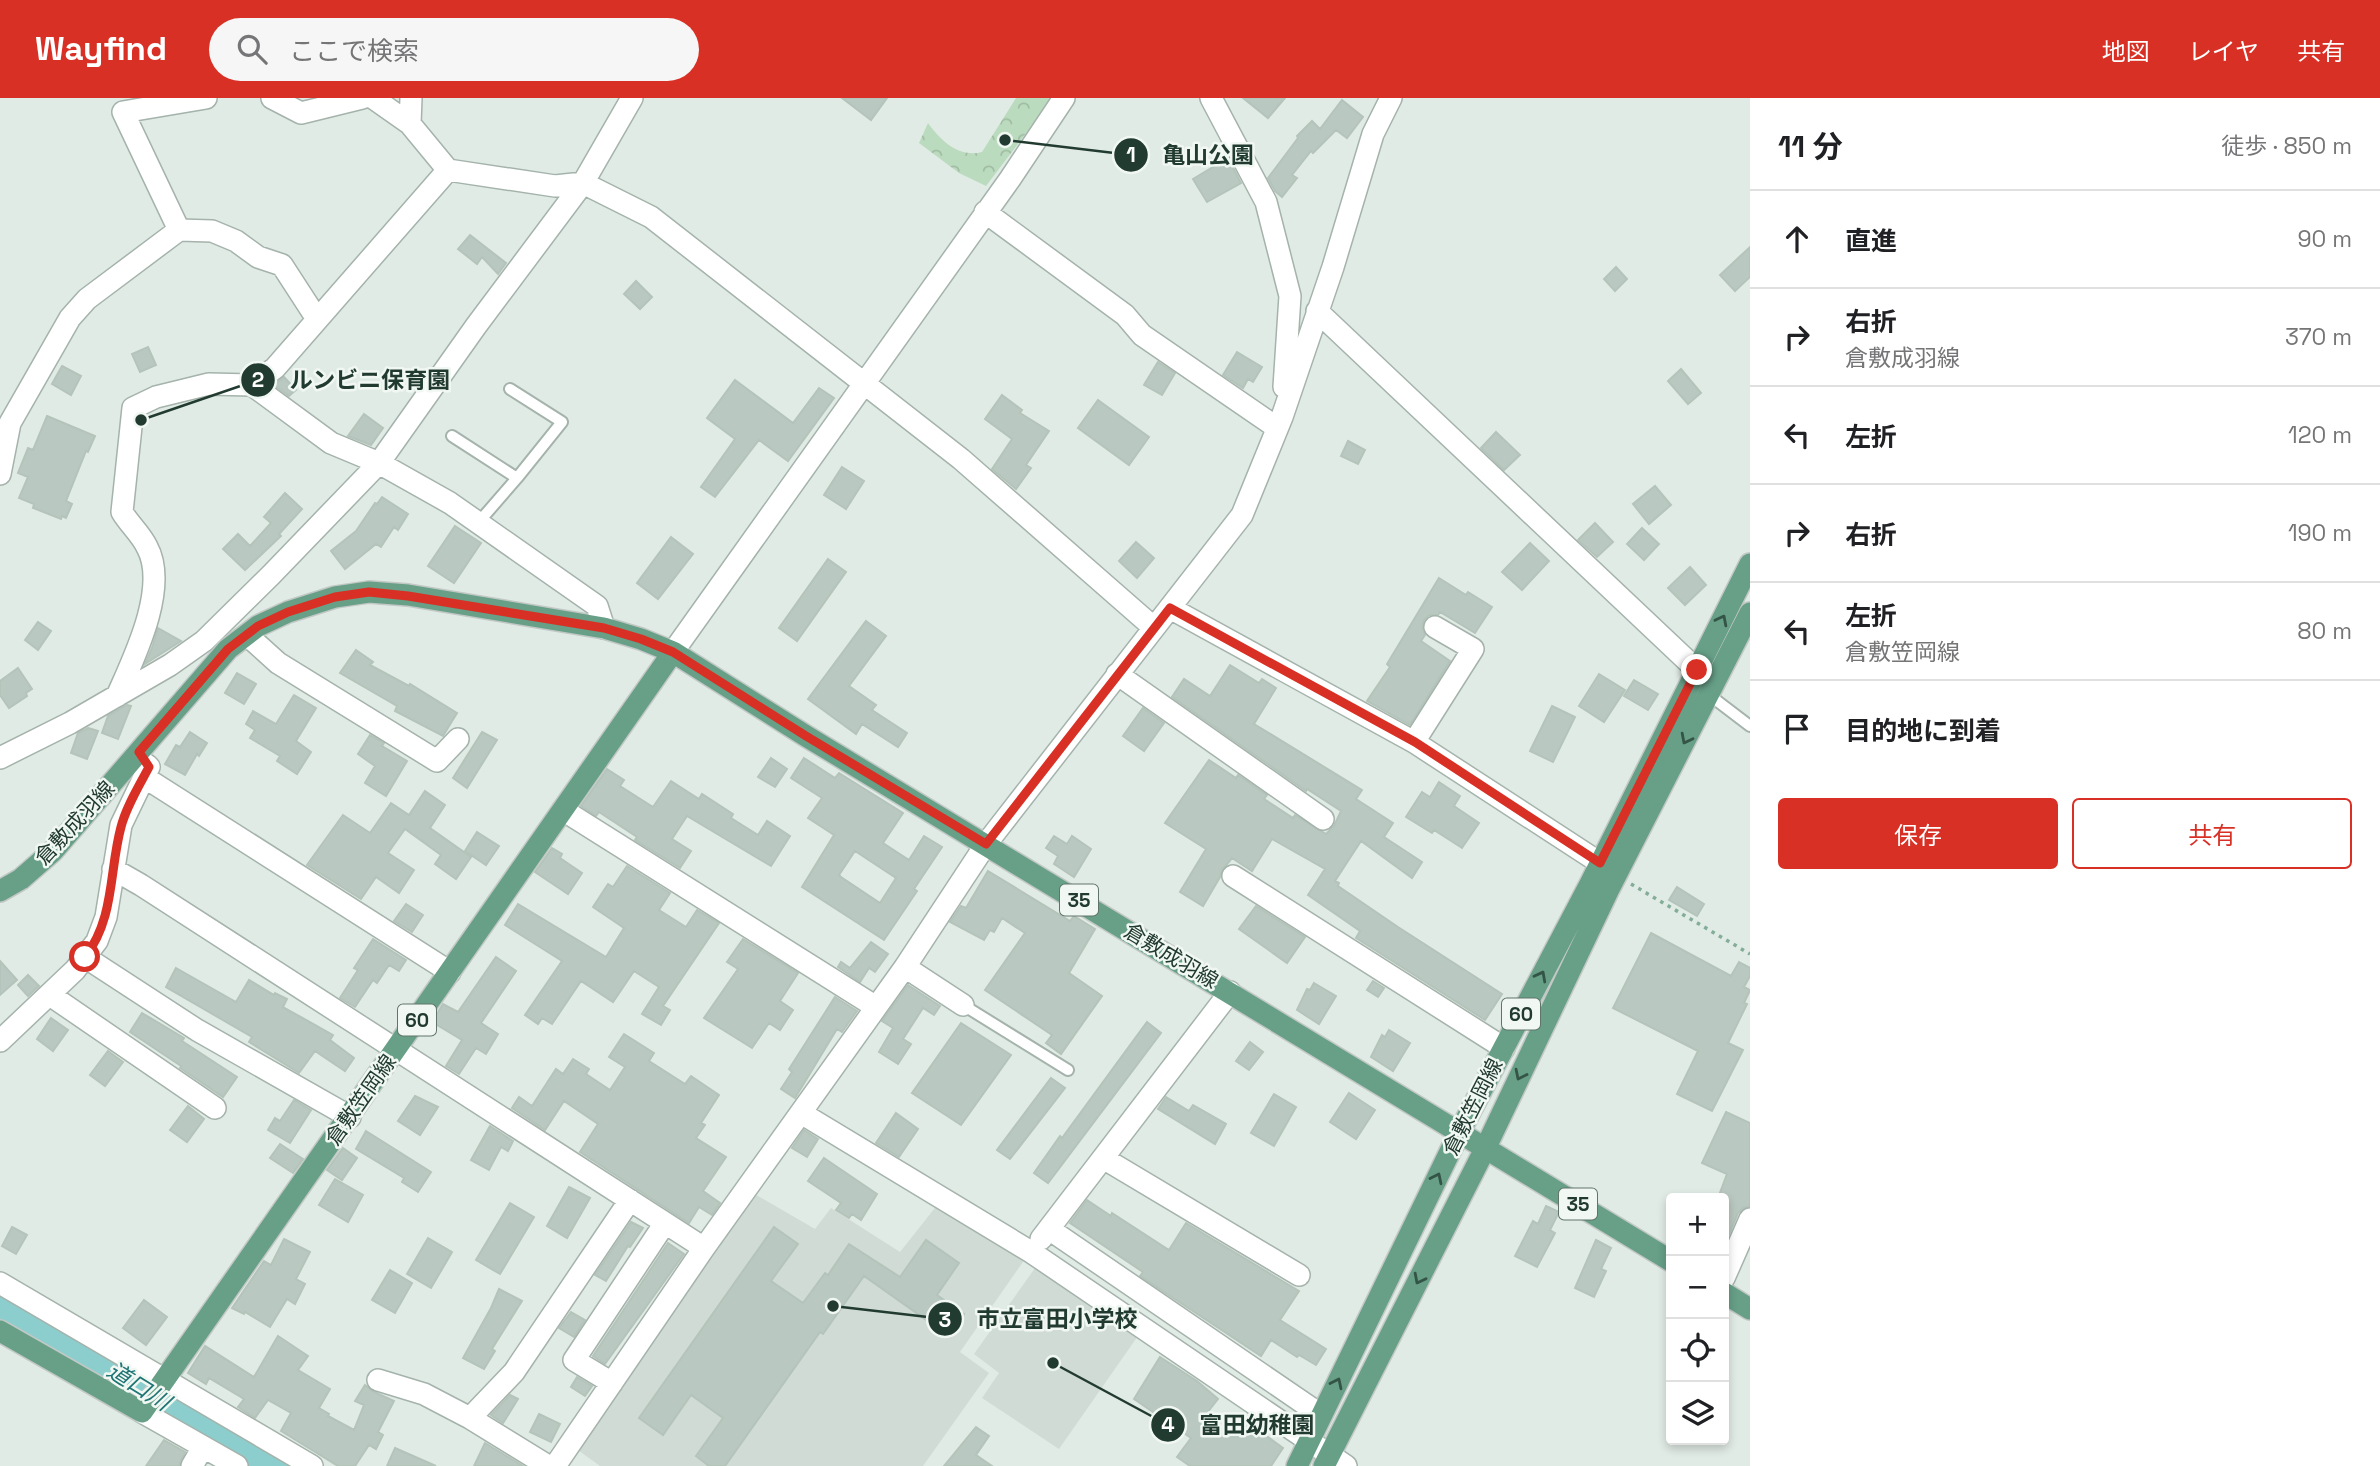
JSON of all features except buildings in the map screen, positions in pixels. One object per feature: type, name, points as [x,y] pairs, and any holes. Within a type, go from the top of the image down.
[{"type":"main road","name":"倉敷笠岡線","points":[[1333,1462],[1486,1147],[1697,670],[1750,564]]},
{"type":"main road","name":"倉敷成羽線","points":[[0,891],[21,879],[53,851],[228,649],[258,626],[288,612],[335,597],[369,592],[604,628],[673,652],[806,736],[1666,1258]]},
{"type":"main road","name":"倉敷笠岡線","points":[[1297,1466],[1460,1131],[1504,1048],[1708,694],[1750,612]]},
{"type":"main road","name":"倉敷笠岡線","points":[[145,1409],[673,652]]},
{"type":"main road","points":[[1729,1296],[1750,1309]]},
{"type":"main road","points":[[0,1331],[145,1409]]},
{"type":"street","points":[[179,230],[123,112],[206,98]]},
{"type":"street","points":[[272,98],[301,113],[362,98]]},
{"type":"street","points":[[373,98],[410,124],[448,170],[555,186],[583,183],[651,217],[961,459],[1153,628]]},
{"type":"street","points":[[410,124],[411,98]]},
{"type":"street","points":[[0,758],[170,666],[204,641],[379,463],[475,326],[583,183],[632,98]]},
{"type":"street","points":[[673,652],[1065,98]]},
{"type":"street","points":[[1211,98],[1266,202],[1290,296],[1279,422]]},
{"type":"street","points":[[555,1466],[704,1248],[905,967],[986,844],[1242,515],[1279,422],[1373,134],[1391,98]]},
{"type":"street","points":[[253,385],[275,368],[448,170]]},
{"type":"street","points":[[985,212],[1125,315],[1142,335],[1279,422]]},
{"type":"street","points":[[0,474],[10,423],[70,318],[87,299],[179,230],[212,231],[236,241],[258,257],[282,265],[317,319]]},
{"type":"street","points":[[1317,311],[1697,670]]},
{"type":"street","points":[[117,696],[136,655],[153,596],[155,566],[147,545],[122,512],[132,408],[156,397],[209,384],[253,385],[331,443],[379,463],[450,503],[597,606],[604,628]]},
{"type":"street","points":[[1170,608],[1415,742],[1609,869]]},
{"type":"street","points":[[1415,742],[1473,649],[1435,626]]},
{"type":"street","points":[[247,635],[278,663],[437,761],[458,739]]},
{"type":"street","points":[[170,666],[194,688]]},
{"type":"street","points":[[1117,674],[1323,819]]},
{"type":"street","points":[[0,1041],[75,970],[97,941],[106,917],[121,825],[149,767],[139,752]]},
{"type":"street","points":[[144,777],[450,972]]},
{"type":"street","points":[[562,810],[876,1007]]},
{"type":"street","points":[[113,869],[153,892],[704,1248]]},
{"type":"street","points":[[1233,876],[1504,1048]]},
{"type":"street","points":[[85,957],[197,1030],[350,1117]]},
{"type":"street","points":[[905,967],[963,1005]]},
{"type":"street","points":[[1031,1252],[1230,992]]},
{"type":"street","points":[[50,995],[215,1108]]},
{"type":"street","points":[[801,1113],[1031,1252],[1309,1442],[1333,1462]]},
{"type":"street","points":[[1103,1158],[1299,1275]]},
{"type":"street","points":[[470,1418],[514,1372],[630,1200]]},
{"type":"street","points":[[1729,1267],[1750,1219]]},
{"type":"street","points":[[612,1383],[574,1360],[665,1223]]},
{"type":"street","points":[[1049,1229],[1321,1416]]},
{"type":"street","points":[[0,1283],[162,1383],[312,1466]]},
{"type":"street","points":[[378,1380],[424,1394],[470,1418],[548,1466]]},
{"type":"street","points":[[145,1409],[237,1466]]},
{"type":"street","points":[[192,1466],[203,1447]]},
{"type":"lane","points":[[478,523],[562,422],[510,389]]},
{"type":"lane","points":[[452,436],[517,478]]},
{"type":"lane","points":[[1708,694],[1750,726]]},
{"type":"lane","points":[[963,1005],[1068,1070]]},
{"type":"path","points":[[1609,869],[1750,954]]},
{"type":"shaded area","points":[[753,1193],[815,1229],[831,1208],[900,1252],[938,1204],[1025,1259],[960,1352],[989,1373],[923,1466],[600,1466],[575,1448]]},
{"type":"shaded area","points":[[1035,1268],[1140,1333],[1059,1449],[982,1398],[999,1373],[974,1354]]},
{"type":"green space","points":[[1016,98],[1053,98],[986,186],[959,173],[919,143],[928,123],[951,147],[966,153],[982,152]]},
{"type":"waterway","name":"道口川","points":[[0,1301],[174,1408],[281,1466]]},
{"type":"place","name":"亀山公園","points":[[1005,140]]},
{"type":"place","name":"ルンビニ保育園","points":[[141,420]]},
{"type":"place","name":"市立富田小学校","points":[[833,1306]]},
{"type":"place","name":"富田幼稚園","points":[[1053,1363]]},
{"type":"route","points":[[85,957],[97,941],[106,917],[121,825],[149,767],[139,752],[228,649],[258,626],[288,612],[335,597],[369,592],[408,596],[604,628],[641,639],[673,652],[986,844],[1170,608],[1415,742],[1600,863],[1697,670]]}]
